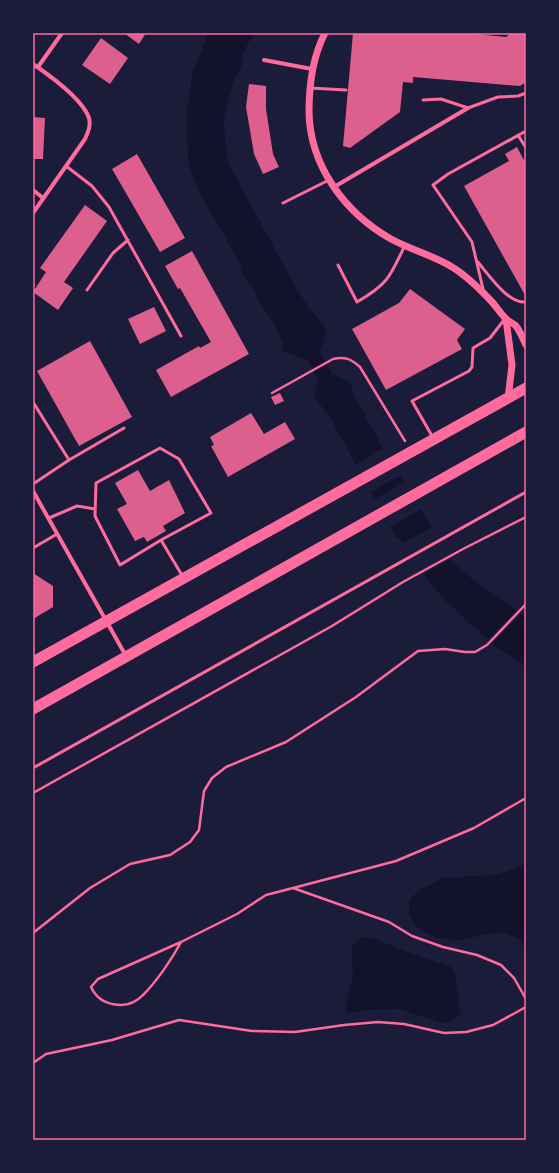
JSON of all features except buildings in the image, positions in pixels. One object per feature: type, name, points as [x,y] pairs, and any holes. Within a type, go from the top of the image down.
[{"type":"highway","points":[[33,662],[526,388]]},
{"type":"highway","points":[[515,438],[526,424]]},
{"type":"highway","points":[[33,708],[370,521],[526,432]]},
{"type":"street","points":[[38,67],[62,33]]},
{"type":"street","points":[[325,33],[312,70],[310,88],[310,118],[313,142],[329,180],[346,204],[367,222],[392,239],[451,266],[463,274],[483,293],[506,319],[516,326],[526,345]]},
{"type":"street","points":[[264,60],[312,70]]},
{"type":"street","points":[[33,64],[77,101],[89,119],[90,126],[85,139],[33,213]]},
{"type":"street","points":[[334,187],[468,108]]},
{"type":"street","points":[[33,190],[43,198]]},
{"type":"street","points":[[506,319],[512,365],[508,398]]},
{"type":"street","points":[[33,491],[126,657]]},
{"type":"lane","points":[[310,88],[346,90]]},
{"type":"lane","points":[[423,100],[441,99],[468,108],[498,97],[518,96],[526,93]]},
{"type":"lane","points":[[483,293],[472,242],[434,185],[448,174],[526,131]]},
{"type":"lane","points":[[518,135],[526,148]]},
{"type":"lane","points":[[66,166],[92,186],[110,207],[181,336]]},
{"type":"lane","points":[[283,202],[329,180]]},
{"type":"lane","points":[[87,290],[113,253],[128,240]]},
{"type":"lane","points":[[338,265],[357,302],[376,291],[387,280],[405,245]]},
{"type":"lane","points":[[476,260],[510,298],[519,302],[526,302]]},
{"type":"lane","points":[[434,440],[412,401],[469,370],[472,366],[473,348],[490,338],[506,319]]},
{"type":"lane","points":[[33,402],[69,460]]},
{"type":"lane","points":[[33,484],[69,460],[124,428]]},
{"type":"lane","points":[[160,448],[179,459],[211,513],[162,540],[120,565],[95,516],[96,483],[160,448]]},
{"type":"lane","points":[[33,768],[526,492]]},
{"type":"lane","points":[[49,518],[77,506],[95,509]]},
{"type":"lane","points":[[33,548],[57,534]]},
{"type":"lane","points":[[162,540],[184,578]]},
{"type":"path","points":[[272,393],[326,363],[341,357],[351,359],[360,366],[409,454]]},
{"type":"path","points":[[33,793],[332,626],[410,578],[526,517]]},
{"type":"path","points":[[33,933],[90,888],[130,864],[170,855],[190,842],[199,830],[204,791],[212,778],[226,767],[286,742],[356,697],[418,651],[445,649],[476,652],[487,645],[526,604]]},
{"type":"path","points":[[181,942],[175,953],[142,996],[126,1004],[109,1005],[95,996],[91,987],[98,978],[181,942],[237,914],[266,895],[396,861],[474,828],[526,798]]},
{"type":"path","points":[[293,888],[389,922],[412,936],[443,947],[477,955],[501,965],[514,978],[526,999]]},
{"type":"path","points":[[33,1063],[46,1054],[112,1040],[179,1020],[252,1030],[295,1032],[378,1022],[404,1024],[444,1033],[466,1032],[493,1025],[526,1007]]},
{"type":"shaded area","points":[[209,33],[254,33],[242,54],[241,68],[235,76],[225,110],[224,128],[228,163],[296,288],[311,311],[324,326],[326,332],[320,352],[331,373],[350,382],[355,397],[380,443],[453,562],[471,578],[526,618],[526,666],[496,647],[447,602],[425,577],[400,538],[396,538],[330,417],[314,397],[319,380],[307,360],[282,351],[282,342],[274,323],[258,300],[253,287],[243,276],[240,263],[199,192],[188,162],[187,112],[193,70]]},
{"type":"shaded area","points":[[526,863],[526,948],[518,938],[498,932],[459,940],[438,938],[416,926],[409,915],[409,900],[421,889],[443,878],[494,875],[515,869]]},
{"type":"shaded area","points":[[364,937],[378,940],[412,954],[451,967],[455,975],[460,1013],[453,1020],[443,1023],[398,1009],[346,1012],[347,998],[353,979],[352,947],[360,938]]},
{"type":"pier","points":[[385,447],[403,474],[369,493],[353,466]]},
{"type":"pier","points":[[407,481],[424,508],[388,528],[373,500]]},
{"type":"pier","points":[[434,526],[453,558],[421,576],[401,544]]},
{"type":"pier","points":[[517,610],[522,613],[491,645],[486,641]]}]
